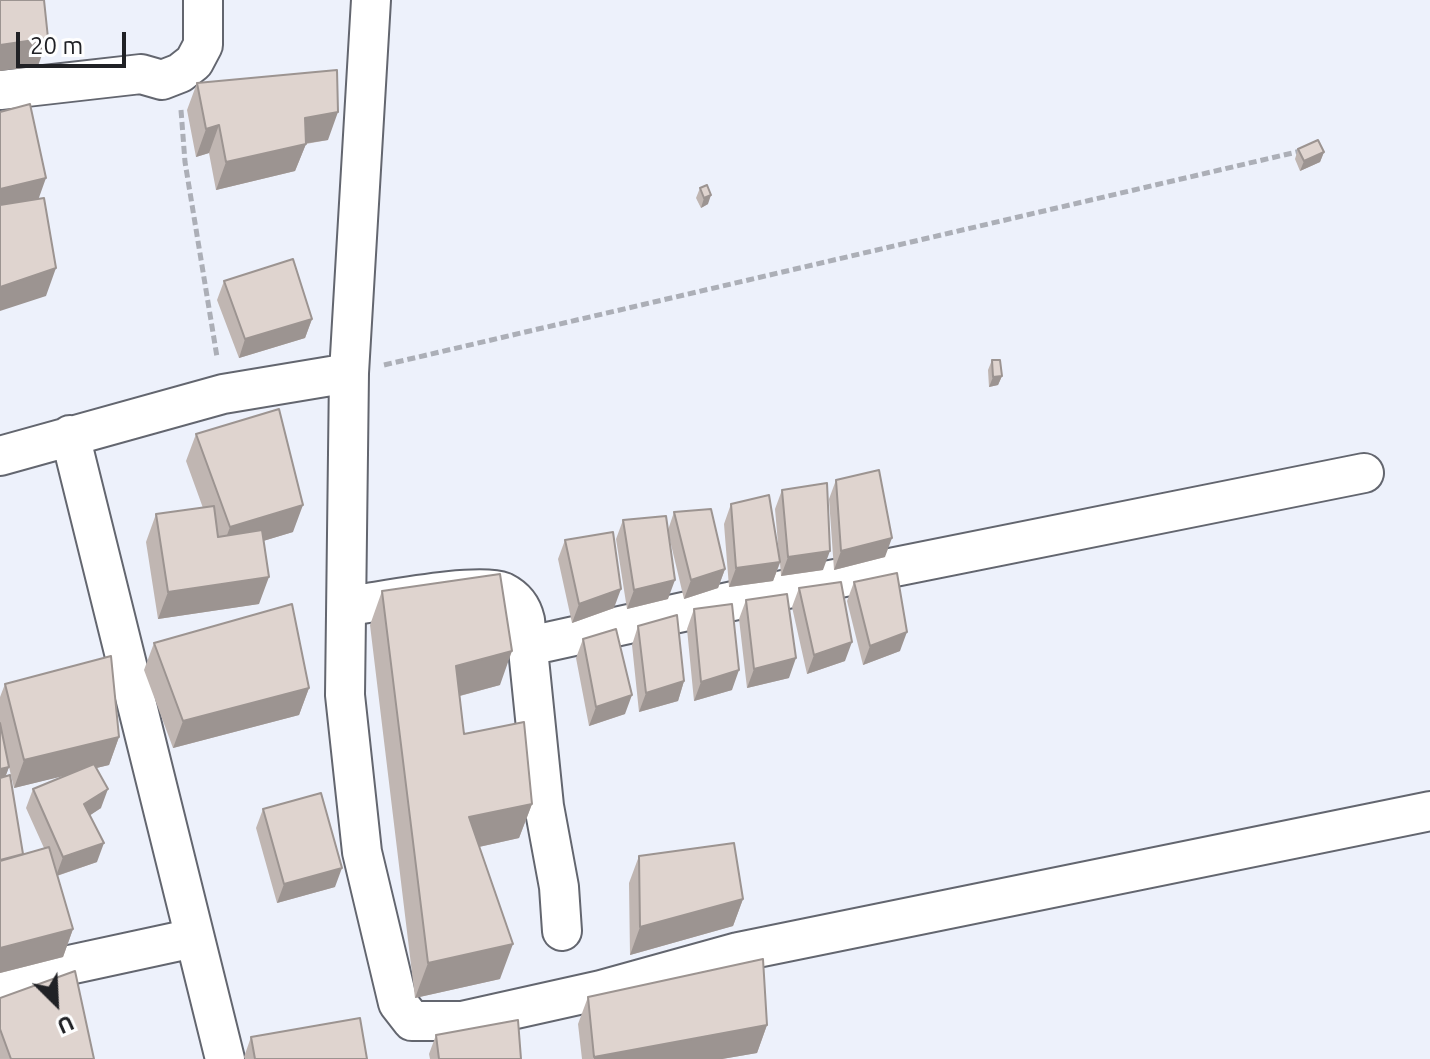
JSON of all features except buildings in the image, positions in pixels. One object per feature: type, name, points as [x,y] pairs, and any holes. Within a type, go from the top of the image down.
[{"type":"street","points":[[0,90],[141,74],[162,80],[188,69],[199,56],[204,33],[203,0]]},
{"type":"street","points":[[371,0],[349,373],[345,695],[362,852],[398,1003],[407,1017],[419,1023],[462,1021],[601,990],[738,952],[1430,811]]},
{"type":"street","points":[[0,456],[223,394],[349,373]]},
{"type":"street","points":[[70,435],[225,1059]]},
{"type":"street","points":[[529,646],[810,584],[1364,473]]},
{"type":"street","points":[[347,606],[494,590],[504,593],[521,607],[529,646],[544,806],[559,887],[562,931]]},
{"type":"street","points":[[0,980],[194,938]]},
{"type":"path","points":[[162,80],[178,97],[181,108],[185,162],[223,394]]},
{"type":"path","points":[[349,373],[1306,150]]}]
